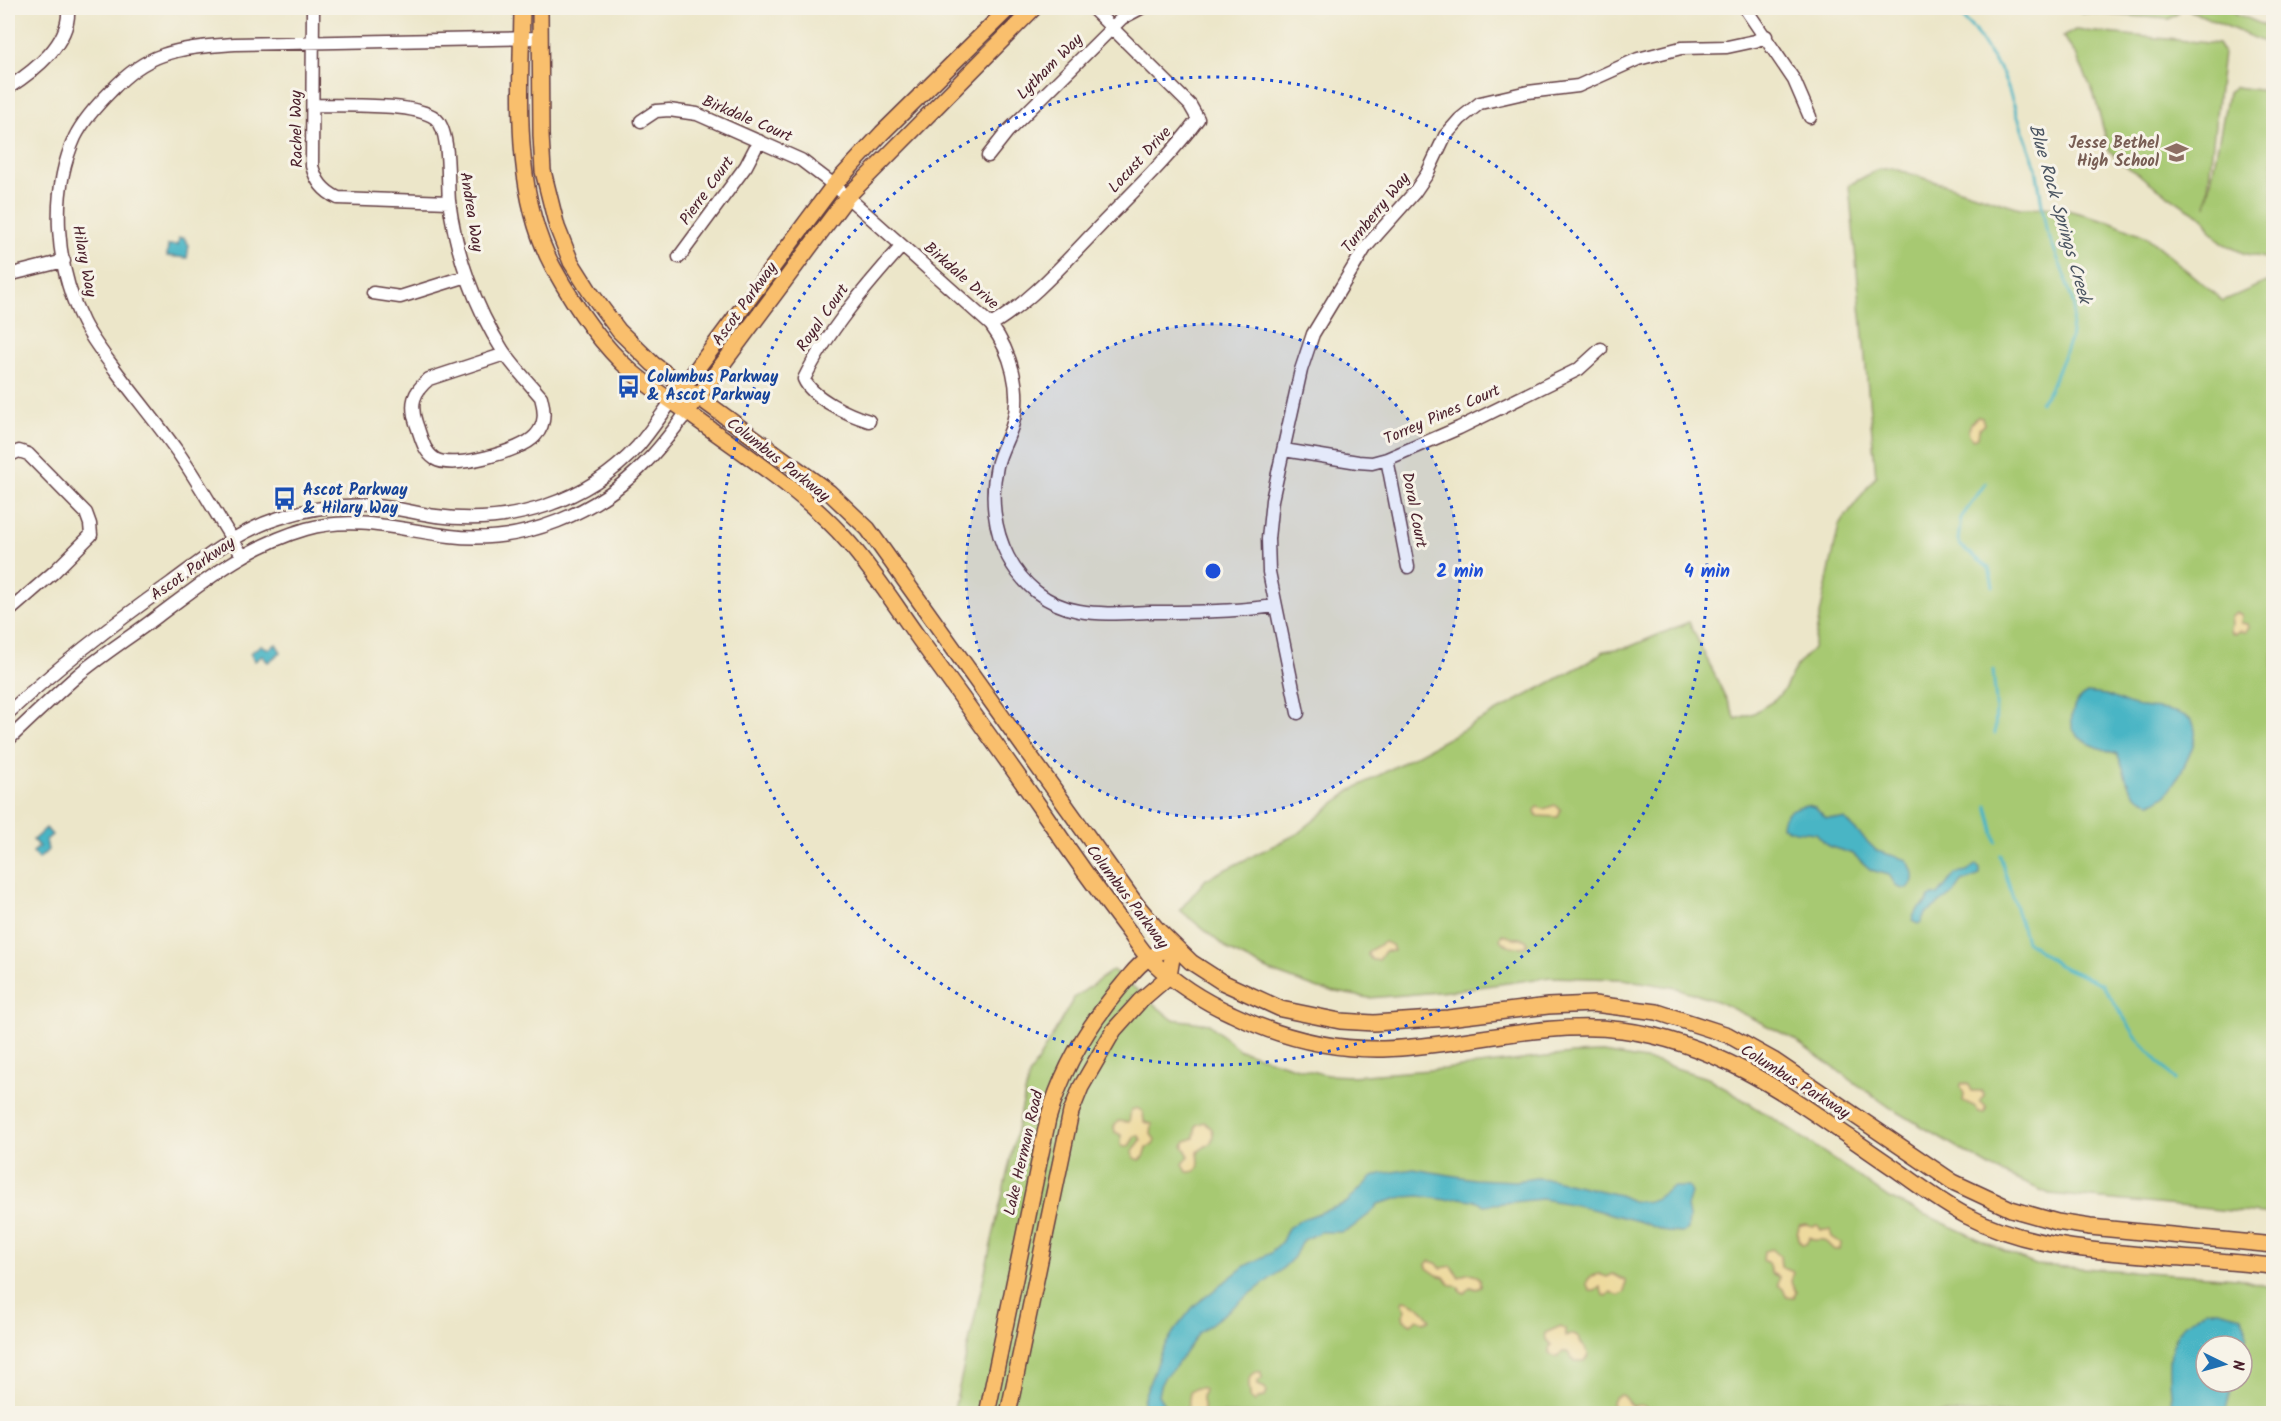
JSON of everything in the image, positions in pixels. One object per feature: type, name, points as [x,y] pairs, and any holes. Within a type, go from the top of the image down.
[{"type":"main road","name":"Columbus Parkway","points":[[522,8],[523,155],[529,195],[537,231],[553,267],[584,316],[608,348],[632,372],[787,486],[850,544],[1024,785],[1103,899],[1148,958],[1169,976],[1231,1014],[1293,1038],[1326,1045],[1384,1049],[1551,1028],[1588,1027],[1623,1030],[1665,1038],[1700,1048],[1727,1060],[1793,1100],[1970,1218],[2022,1238],[2094,1251],[2274,1266]]},
{"type":"main road","name":"Columbus Parkway","points":[[540,8],[543,171],[557,227],[571,262],[619,332],[653,364],[829,492],[868,529],[1136,904],[1174,946],[1199,967],[1247,995],[1281,1009],[1340,1021],[1402,1022],[1548,1006],[1594,1004],[1657,1012],[1728,1035],[1773,1060],[1953,1182],[2012,1209],[2057,1222],[2090,1227],[2274,1245]]},
{"type":"main road","name":"Ascot Parkway","points":[[672,402],[834,185],[882,133],[1009,8]]},
{"type":"main road","name":"Ascot Parkway","points":[[687,412],[848,197],[1034,8]]},
{"type":"main road","name":"Lake Herman Road","points":[[987,1413],[1054,1096],[1089,1029],[1109,1000],[1148,958],[1174,946]]},
{"type":"main road","points":[[1008,1413],[1071,1112],[1081,1087],[1114,1030],[1140,1001],[1169,976],[1174,946]]},
{"type":"street","points":[[8,88],[41,63],[54,46],[65,30],[68,8]]},
{"type":"street","name":"Rachel Way","points":[[313,8],[312,166],[318,182],[329,194],[338,198],[449,202]]},
{"type":"street","name":"Locust Drive","points":[[991,325],[1012,312],[1044,284],[1157,168],[1198,119],[1190,105],[1092,8]]},
{"type":"street","name":"Lytham Way","points":[[988,156],[1007,132],[1113,27],[1127,14],[1141,8]]},
{"type":"street","points":[[1745,8],[1794,80],[1809,117]]},
{"type":"street","name":"Turnberry Way","points":[[1298,714],[1269,572],[1268,539],[1272,500],[1301,370],[1313,334],[1365,248],[1414,193],[1427,174],[1445,136],[1460,119],[1480,103],[1528,92],[1578,86],[1638,58],[1681,48],[1727,47],[1755,41],[1766,36]]},
{"type":"street","name":"Hilary Way","points":[[242,555],[177,452],[88,332],[74,302],[64,261],[59,221],[60,194],[67,159],[75,138],[92,110],[123,78],[138,67],[163,55],[192,48],[235,44],[540,38]]},
{"type":"street","name":"Andrea Way","points":[[313,105],[404,108],[424,112],[437,119],[444,133],[449,202],[466,276],[489,328],[505,354],[541,398],[544,415],[540,430],[525,444],[470,461],[444,463],[434,458],[424,447],[413,411],[412,402],[420,386],[429,379],[505,354]]},
{"type":"street","name":"Birkdale Court","points":[[641,121],[656,111],[682,111],[697,114],[801,160],[834,185]]},
{"type":"street","name":"Pierre Court","points":[[679,257],[746,166],[759,141]]},
{"type":"street","name":"Birkdale Drive","points":[[834,185],[991,325],[1007,351],[1016,395],[1013,423],[997,465],[993,503],[994,521],[1001,545],[1029,585],[1062,606],[1080,611],[1239,611],[1275,606]]},
{"type":"street","name":"Royal Court","points":[[869,421],[837,408],[807,385],[804,379],[812,363],[866,286],[902,246]]},
{"type":"street","points":[[8,276],[64,261]]},
{"type":"street","points":[[373,293],[400,297],[466,276]]},
{"type":"street","name":"Torrey Pines Court","points":[[1284,450],[1358,462],[1372,463],[1387,459],[1459,428],[1579,369],[1601,349]]},
{"type":"street","name":"Ascot Parkway","points":[[8,713],[54,670],[105,630],[232,539],[277,518],[332,506],[375,506],[463,519],[485,519],[528,513],[563,500],[612,470],[638,446],[672,402]]},
{"type":"street","name":"Ascot Parkway","points":[[8,740],[79,675],[242,555],[289,534],[333,524],[373,524],[451,536],[475,537],[513,534],[534,529],[579,513],[620,486],[663,444],[687,412]]},
{"type":"street","points":[[8,456],[19,451],[28,454],[86,513],[91,535],[54,572],[8,612]]},
{"type":"street","name":"Doral Court","points":[[1387,459],[1408,567]]},
{"type":"green space","points":[[2079,8],[2179,8],[2178,13],[2169,19],[2081,12]]},
{"type":"green space","points":[[2184,8],[2229,8],[2235,13],[2273,29],[2273,46]]},
{"type":"green space","name":"Jesse Bethel High School","points":[[2075,30],[2218,44],[2223,52],[2206,206],[2228,93],[2236,87],[2273,92],[2273,260],[2243,253],[2222,243],[2211,231],[2204,218],[2122,163],[2109,150],[2094,94],[2076,55],[2063,37]]},
{"type":"green space","points":[[1892,168],[2020,208],[2056,207],[2109,221],[2147,237],[2223,301],[2273,279],[2273,1215],[2050,1194],[1995,1170],[1891,1108],[1790,1037],[1719,1002],[1677,988],[1623,979],[1550,977],[1450,991],[1369,998],[1319,989],[1272,972],[1230,951],[1180,910],[1206,879],[1297,834],[1350,791],[1590,661],[1604,651],[1629,647],[1689,622],[1736,719],[1754,713],[1775,700],[1785,688],[1796,667],[1813,648],[1839,525],[1876,476],[1849,185],[1877,170]]},
{"type":"green space","points":[[1113,970],[1172,1019],[1209,1024],[1240,1050],[1327,1075],[1351,1076],[1444,1069],[1572,1054],[1603,1053],[1657,1062],[1710,1079],[1790,1129],[1889,1198],[2035,1265],[2238,1278],[2273,1288],[2273,1413],[953,1414],[1029,1076],[1074,998]]},
{"type":"sand","points":[[1978,417],[1982,418],[1984,424],[1979,429],[1978,437],[1973,439],[1968,430],[1972,421]]},
{"type":"sand","points":[[2236,612],[2242,615],[2241,623],[2248,624],[2249,628],[2246,632],[2239,631],[2234,634],[2230,631],[2231,618]]},
{"type":"sand","points":[[1555,805],[1561,810],[1558,817],[1537,816],[1535,811],[1537,807],[1544,809]]},
{"type":"sand","points":[[1502,934],[1512,938],[1522,938],[1527,941],[1527,946],[1508,945],[1500,939]]},
{"type":"sand","points":[[1384,942],[1392,945],[1394,951],[1385,951],[1379,960],[1372,960],[1368,955],[1369,951]]},
{"type":"sand","points":[[1962,1083],[1969,1085],[1972,1091],[1983,1091],[1984,1095],[1980,1101],[1986,1107],[1985,1113],[1979,1112],[1974,1106],[1963,1101],[1964,1094],[1960,1086]]},
{"type":"sand","points":[[1137,1108],[1143,1112],[1144,1122],[1152,1124],[1151,1134],[1155,1140],[1153,1145],[1147,1147],[1144,1157],[1139,1160],[1134,1158],[1132,1152],[1141,1140],[1139,1136],[1135,1136],[1129,1146],[1124,1147],[1121,1145],[1121,1135],[1115,1132],[1114,1127],[1118,1121],[1129,1122],[1131,1110]]},
{"type":"sand","points":[[1204,1122],[1212,1129],[1213,1138],[1210,1144],[1198,1152],[1197,1169],[1187,1172],[1183,1164],[1189,1156],[1183,1146],[1186,1141],[1194,1138],[1196,1125]]},
{"type":"sand","points":[[1806,1224],[1818,1225],[1821,1230],[1830,1230],[1832,1237],[1841,1243],[1840,1249],[1834,1250],[1824,1240],[1814,1240],[1810,1237],[1806,1244],[1802,1244],[1798,1237],[1799,1227]]},
{"type":"sand","points":[[1772,1249],[1780,1256],[1781,1267],[1793,1272],[1791,1282],[1796,1291],[1794,1297],[1786,1296],[1778,1285],[1779,1277],[1771,1273],[1768,1263],[1763,1260],[1764,1251]]},
{"type":"sand","points":[[1429,1261],[1441,1268],[1452,1266],[1459,1277],[1468,1274],[1475,1275],[1480,1279],[1481,1287],[1476,1289],[1471,1287],[1465,1293],[1460,1291],[1459,1287],[1449,1284],[1444,1277],[1427,1268],[1426,1264]]},
{"type":"sand","points":[[1599,1274],[1607,1277],[1613,1274],[1626,1281],[1625,1292],[1619,1296],[1611,1292],[1607,1296],[1603,1295],[1600,1287],[1595,1291],[1590,1291],[1587,1285],[1589,1278]]},
{"type":"sand","points":[[1404,1300],[1420,1307],[1430,1320],[1424,1322],[1417,1319],[1411,1324],[1404,1320],[1403,1315],[1406,1310],[1402,1303]]},
{"type":"sand","points":[[1561,1326],[1565,1329],[1565,1337],[1573,1334],[1579,1338],[1588,1354],[1584,1361],[1575,1361],[1567,1352],[1556,1357],[1550,1354],[1551,1345],[1546,1340],[1545,1333]]},
{"type":"sand","points":[[1261,1372],[1262,1378],[1258,1381],[1258,1385],[1265,1388],[1267,1392],[1265,1397],[1258,1398],[1255,1402],[1250,1398],[1249,1383],[1251,1375]]},
{"type":"sand","points":[[1196,1388],[1204,1390],[1202,1413],[1182,1413],[1188,1406],[1190,1392]]},
{"type":"sand","points":[[1620,1395],[1631,1406],[1644,1406],[1650,1413],[1620,1413],[1613,1407],[1612,1401]]},
{"type":"water","points":[[179,238],[184,238],[189,245],[187,258],[167,256],[168,245],[178,245]]},
{"type":"water","points":[[276,644],[281,652],[268,662],[262,656],[255,661],[250,653],[261,645],[269,649]]},
{"type":"water","points":[[2087,693],[2105,695],[2136,706],[2173,712],[2192,721],[2195,729],[2190,754],[2172,787],[2161,798],[2150,802],[2135,794],[2130,789],[2117,754],[2091,745],[2077,736],[2071,721],[2073,711],[2078,700]]},
{"type":"water","points":[[1807,805],[1815,807],[1826,818],[1844,819],[1877,851],[1907,860],[1913,875],[1911,886],[1908,889],[1898,887],[1889,875],[1871,870],[1853,854],[1828,846],[1816,833],[1782,827],[1786,814]]},
{"type":"water","points":[[46,828],[52,835],[46,840],[48,850],[39,859],[33,852],[39,847],[33,840]]},
{"type":"water","points":[[1976,864],[1980,869],[1980,875],[1962,882],[1955,892],[1925,914],[1921,922],[1918,924],[1912,921],[1929,897],[1938,895],[1955,874],[1967,872]]},
{"type":"water","points":[[1414,1169],[1474,1179],[1515,1181],[1550,1179],[1619,1195],[1632,1201],[1646,1202],[1657,1198],[1672,1187],[1688,1187],[1691,1193],[1687,1207],[1688,1229],[1682,1233],[1667,1232],[1638,1221],[1542,1199],[1484,1205],[1473,1200],[1459,1198],[1446,1200],[1420,1196],[1404,1197],[1378,1204],[1372,1212],[1350,1229],[1341,1232],[1320,1232],[1302,1241],[1294,1257],[1279,1272],[1199,1333],[1175,1367],[1165,1376],[1160,1386],[1158,1395],[1166,1408],[1163,1413],[1142,1413],[1143,1400],[1160,1354],[1174,1331],[1194,1306],[1245,1266],[1271,1253],[1282,1241],[1288,1228],[1298,1221],[1346,1203],[1371,1178],[1380,1174]]},
{"type":"water","points":[[2206,1310],[2219,1310],[2241,1316],[2245,1325],[2246,1334],[2194,1334],[2194,1394],[2230,1394],[2225,1413],[2172,1413],[2170,1357],[2172,1346],[2176,1335],[2191,1320]]},
{"type":"waterway","name":"Blue Rock Springs Creek","points":[[1954,8],[1974,30],[2003,74],[2036,168],[2046,229],[2074,306],[2070,340],[2049,391],[2040,403]]},
{"type":"waterway","name":"Blue Rock Springs Creek","points":[[1986,483],[1961,518],[1958,540],[1961,546],[1989,568],[1993,586]]},
{"type":"waterway","name":"Blue Rock Springs Creek","points":[[1993,670],[1996,703],[1995,734]]},
{"type":"waterway","name":"Blue Rock Springs Creek","points":[[1987,805],[1996,842]]},
{"type":"waterway","name":"Blue Rock Springs Creek","points":[[2000,855],[2026,941],[2058,965],[2102,984],[2137,1038],[2175,1080]]},
{"type":"place","name":"Jesse Bethel High School","points":[[2177,152]]},
{"type":"place","name":"Columbus Parkway & Ascot Parkway","points":[[629,386]]},
{"type":"place","name":"Ascot Parkway & Hilary Way","points":[[285,499]]}]
